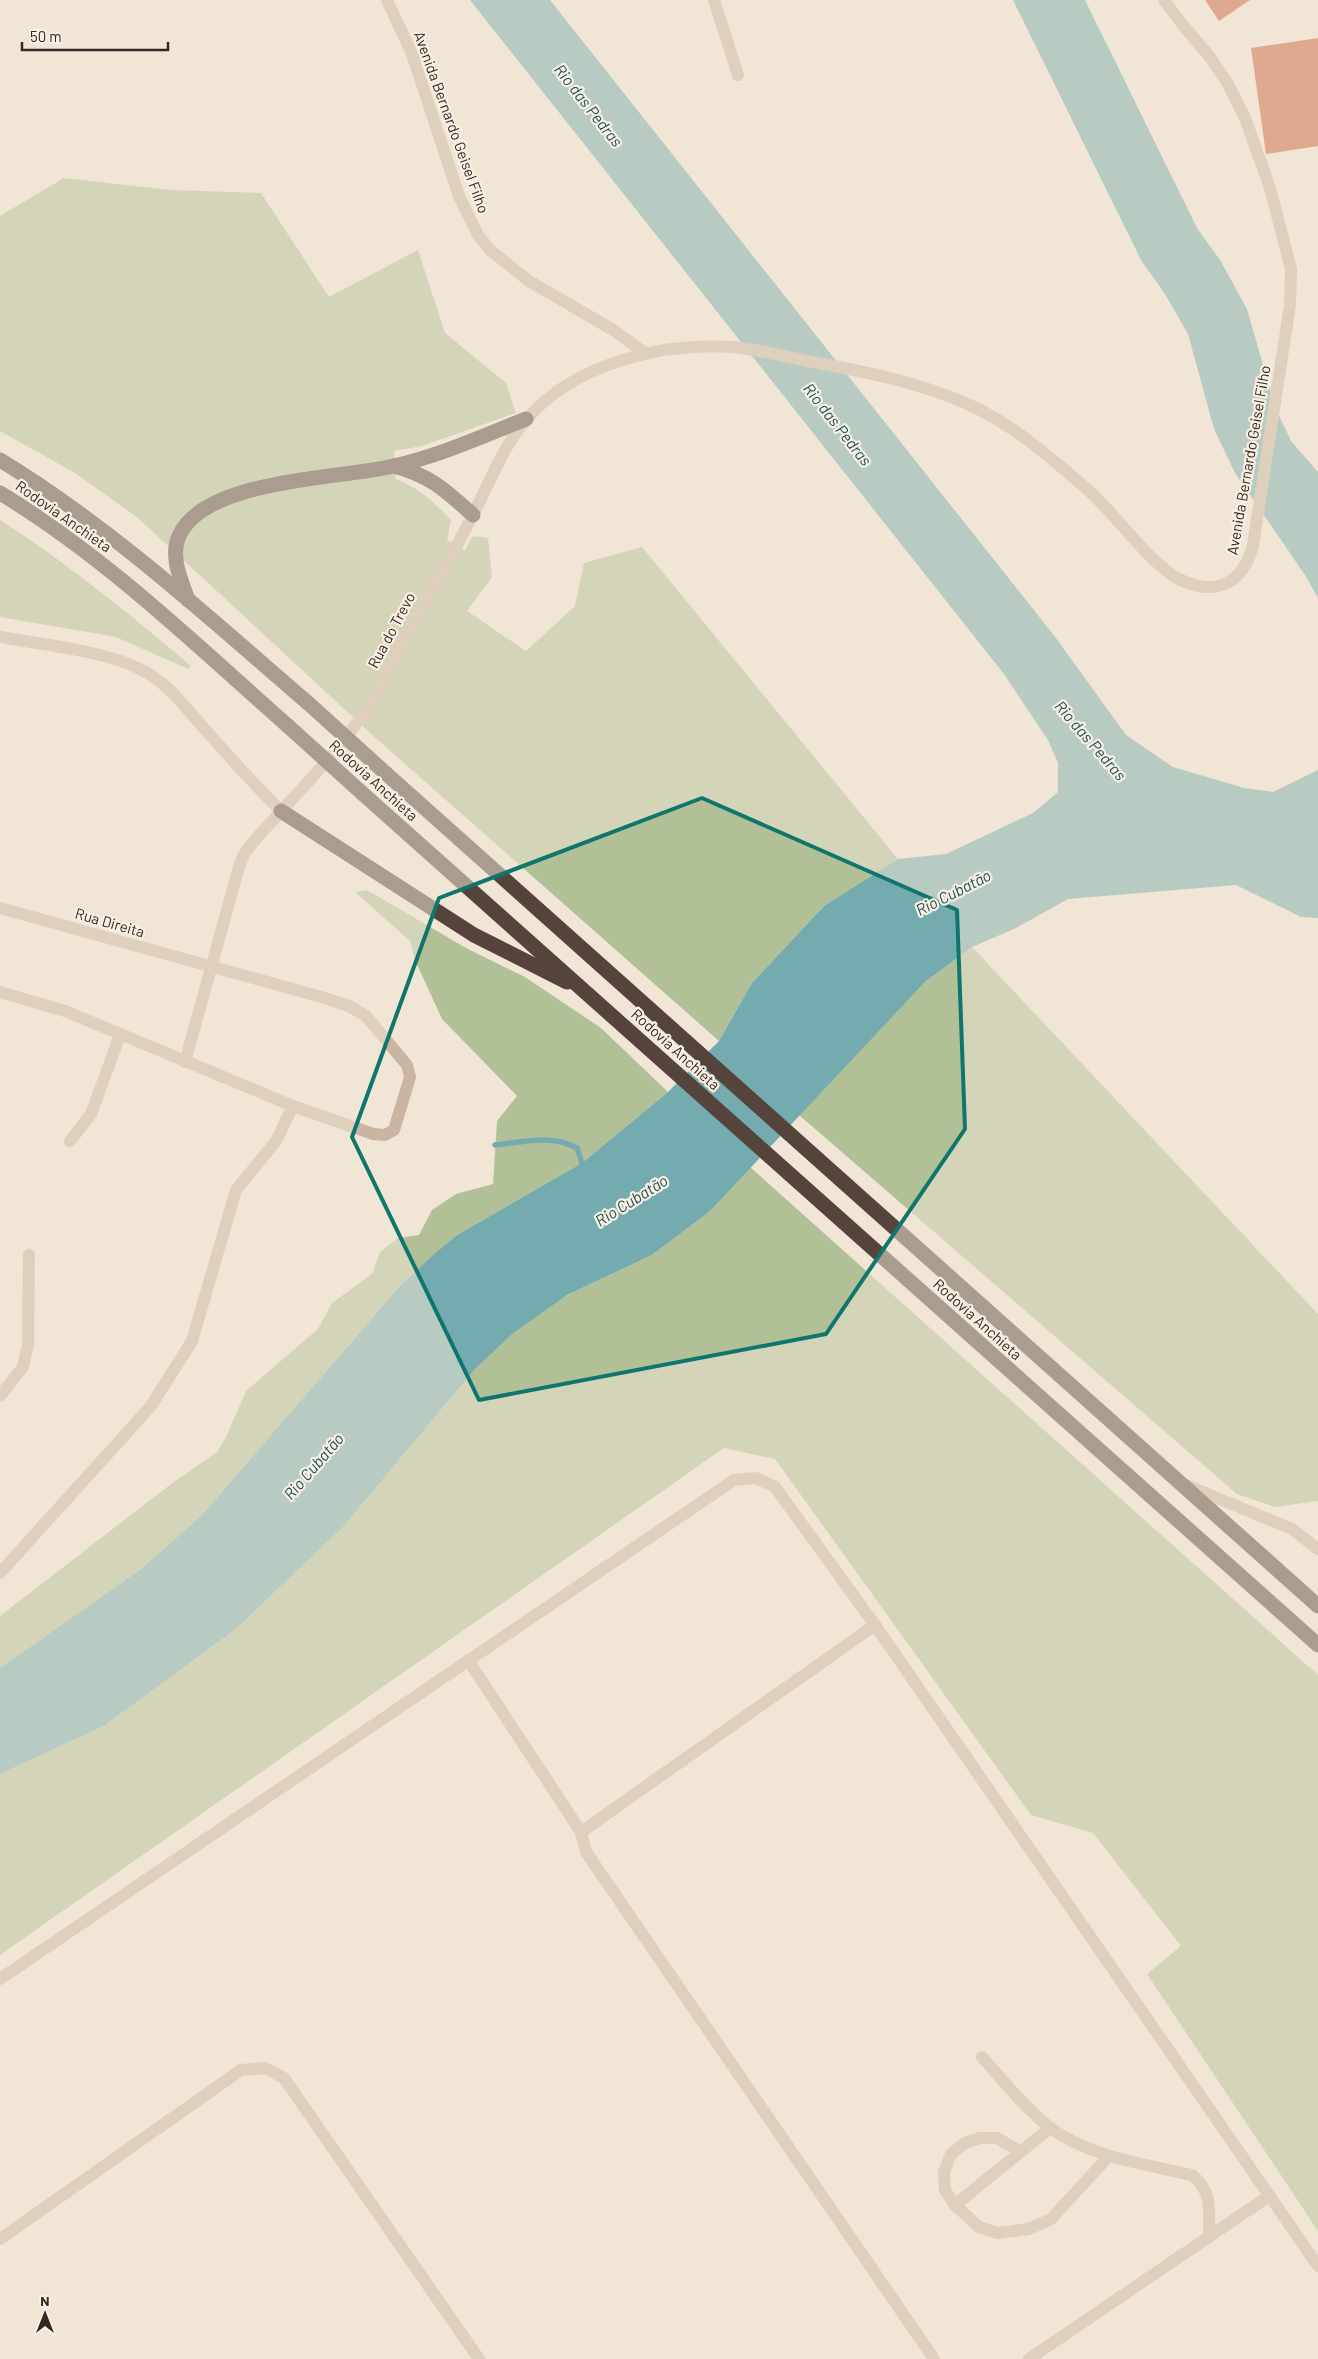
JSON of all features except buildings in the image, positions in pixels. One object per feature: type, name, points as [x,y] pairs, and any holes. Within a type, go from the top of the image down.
[{"type":"highway","points":[[188,600],[175,558],[176,546],[180,534],[187,525],[214,503],[250,490],[394,466],[442,452],[526,419]]},
{"type":"highway","name":"Rodovia Anchieta","points":[[0,460],[84,516],[188,600],[308,703],[1318,1606]]},
{"type":"highway","points":[[394,466],[414,472],[437,483],[472,515]]},
{"type":"highway","name":"Rodovia Anchieta","points":[[0,493],[62,534],[121,579],[1318,1645]]},
{"type":"highway","points":[[281,811],[474,935],[585,992]]},
{"type":"street","name":"Avenida Bernardo Geisel Filho","points":[[387,0],[412,54],[459,196],[478,235],[490,250],[529,282],[615,331],[646,354],[712,347],[750,350],[862,371],[935,392],[974,407],[1015,432],[1050,457],[1100,500],[1154,558],[1179,579],[1204,588],[1221,586],[1234,579],[1242,572],[1249,560],[1285,342],[1290,306],[1291,269],[1270,188],[1248,127],[1228,84],[1210,57],[1164,0]]},
{"type":"street","points":[[714,0],[738,75]]},
{"type":"street","name":"Rua do Trevo","points":[[185,1062],[210,967],[244,854],[363,714],[511,440],[526,419],[556,392],[598,370],[646,354]]},
{"type":"street","points":[[0,637],[108,657],[142,669],[159,680],[174,694],[249,779],[281,811]]},
{"type":"street","name":"Rua Direita","points":[[0,908],[349,1006],[366,1016],[407,1065],[410,1077],[402,1110],[394,1130],[385,1135],[374,1134],[293,1106],[65,1011],[0,992]]},
{"type":"street","points":[[70,1141],[91,1114],[120,1035]]},
{"type":"street","points":[[0,1573],[151,1406],[182,1359],[192,1341],[236,1190],[276,1141],[293,1106]]},
{"type":"street","points":[[0,1396],[22,1367],[28,1344],[29,1255]]},
{"type":"street","points":[[0,1979],[734,1480],[756,1478],[774,1487],[875,1625],[1318,2266]]},
{"type":"street","points":[[1183,1484],[1292,1529],[1318,1549]]},
{"type":"street","points":[[582,1832],[875,1625]]},
{"type":"street","points":[[468,1660],[582,1832],[586,1852],[934,2359]]},
{"type":"street","points":[[982,2057],[1033,2113],[1050,2128],[1076,2142],[1109,2156],[1192,2175],[1202,2183],[1209,2205],[1209,2237]]},
{"type":"street","points":[[0,2239],[241,2070],[265,2068],[284,2078],[479,2359]]},
{"type":"street","points":[[955,2205],[1050,2128]]},
{"type":"street","points":[[1020,2151],[996,2138],[980,2138],[965,2143],[950,2154],[944,2172],[945,2190],[955,2205],[979,2226],[997,2233],[1029,2229],[1051,2219],[1109,2156]]},
{"type":"street","points":[[1029,2359],[1269,2196]]},
{"type":"highlighted area","points":[[702,798],[957,910],[965,1129],[826,1334],[479,1400],[352,1137],[439,898]]},
{"type":"green space","points":[[64,178],[171,190],[261,193],[329,297],[418,250],[445,333],[506,383],[516,413],[422,446],[394,451],[396,479],[426,496],[451,520],[447,540],[465,550],[473,536],[488,538],[492,577],[467,611],[526,651],[575,606],[584,563],[642,547],[898,859],[824,906],[752,983],[719,1041],[370,733],[137,517],[75,473],[0,431],[0,216]]},
{"type":"green space","points":[[0,520],[74,571],[191,666],[188,669],[116,637],[0,617]]},
{"type":"green space","points":[[367,890],[466,948],[525,977],[601,1028],[668,1092],[582,1163],[457,1235],[399,1287],[202,1515],[141,1569],[0,1668],[0,1616],[171,1484],[217,1452],[226,1437],[246,1391],[318,1329],[332,1303],[372,1274],[380,1252],[398,1238],[419,1235],[432,1210],[456,1194],[493,1184],[497,1121],[517,1096],[442,1019],[415,960],[410,941],[355,892]]},
{"type":"green space","points":[[972,947],[1318,1314],[1318,1501],[1275,1507],[1237,1494],[799,1115],[925,982]]},
{"type":"green space","points":[[750,1167],[1318,1675],[1318,2231],[1147,1974],[1181,1946],[1093,1833],[1031,1815],[775,1459],[724,1448],[0,1955],[0,1774],[104,1726],[236,1629],[343,1527],[475,1369],[512,1333],[567,1295],[652,1255],[709,1212]]},
{"type":"water","points":[[470,0],[550,0],[1056,638],[1126,735],[1173,767],[1244,788],[1273,792],[1318,770],[1318,918],[1301,917],[1236,885],[1068,899],[1014,929],[972,947],[925,982],[709,1212],[652,1255],[567,1295],[512,1334],[475,1369],[343,1527],[236,1629],[104,1726],[0,1774],[0,1668],[141,1569],[202,1515],[399,1287],[431,1257],[457,1235],[582,1163],[668,1092],[719,1041],[752,983],[824,906],[898,859],[946,854],[1033,813],[1058,792],[1058,763],[1048,740],[1004,674]]},
{"type":"water","points":[[1013,0],[1085,0],[1197,228],[1220,260],[1247,309],[1275,407],[1291,441],[1318,472],[1318,598],[1305,575],[1235,473],[1214,429],[1188,334],[1165,294],[1141,260]]},
{"type":"waterway","points":[[495,1145],[537,1140],[557,1141],[567,1144],[577,1148],[582,1163],[581,1171]]},
{"type":"water label","name":"Rio das Pedras","points":[[589,105]]},
{"type":"water label","name":"Rio das Pedras","points":[[838,424]]},
{"type":"water label","name":"Rio das Pedras","points":[[1091,740]]},
{"type":"water label","name":"Rio Cubatão","points":[[953,892]]},
{"type":"water label","name":"Rio Cubatão","points":[[631,1200]]},
{"type":"water label","name":"Rio Cubatão","points":[[313,1466]]}]
